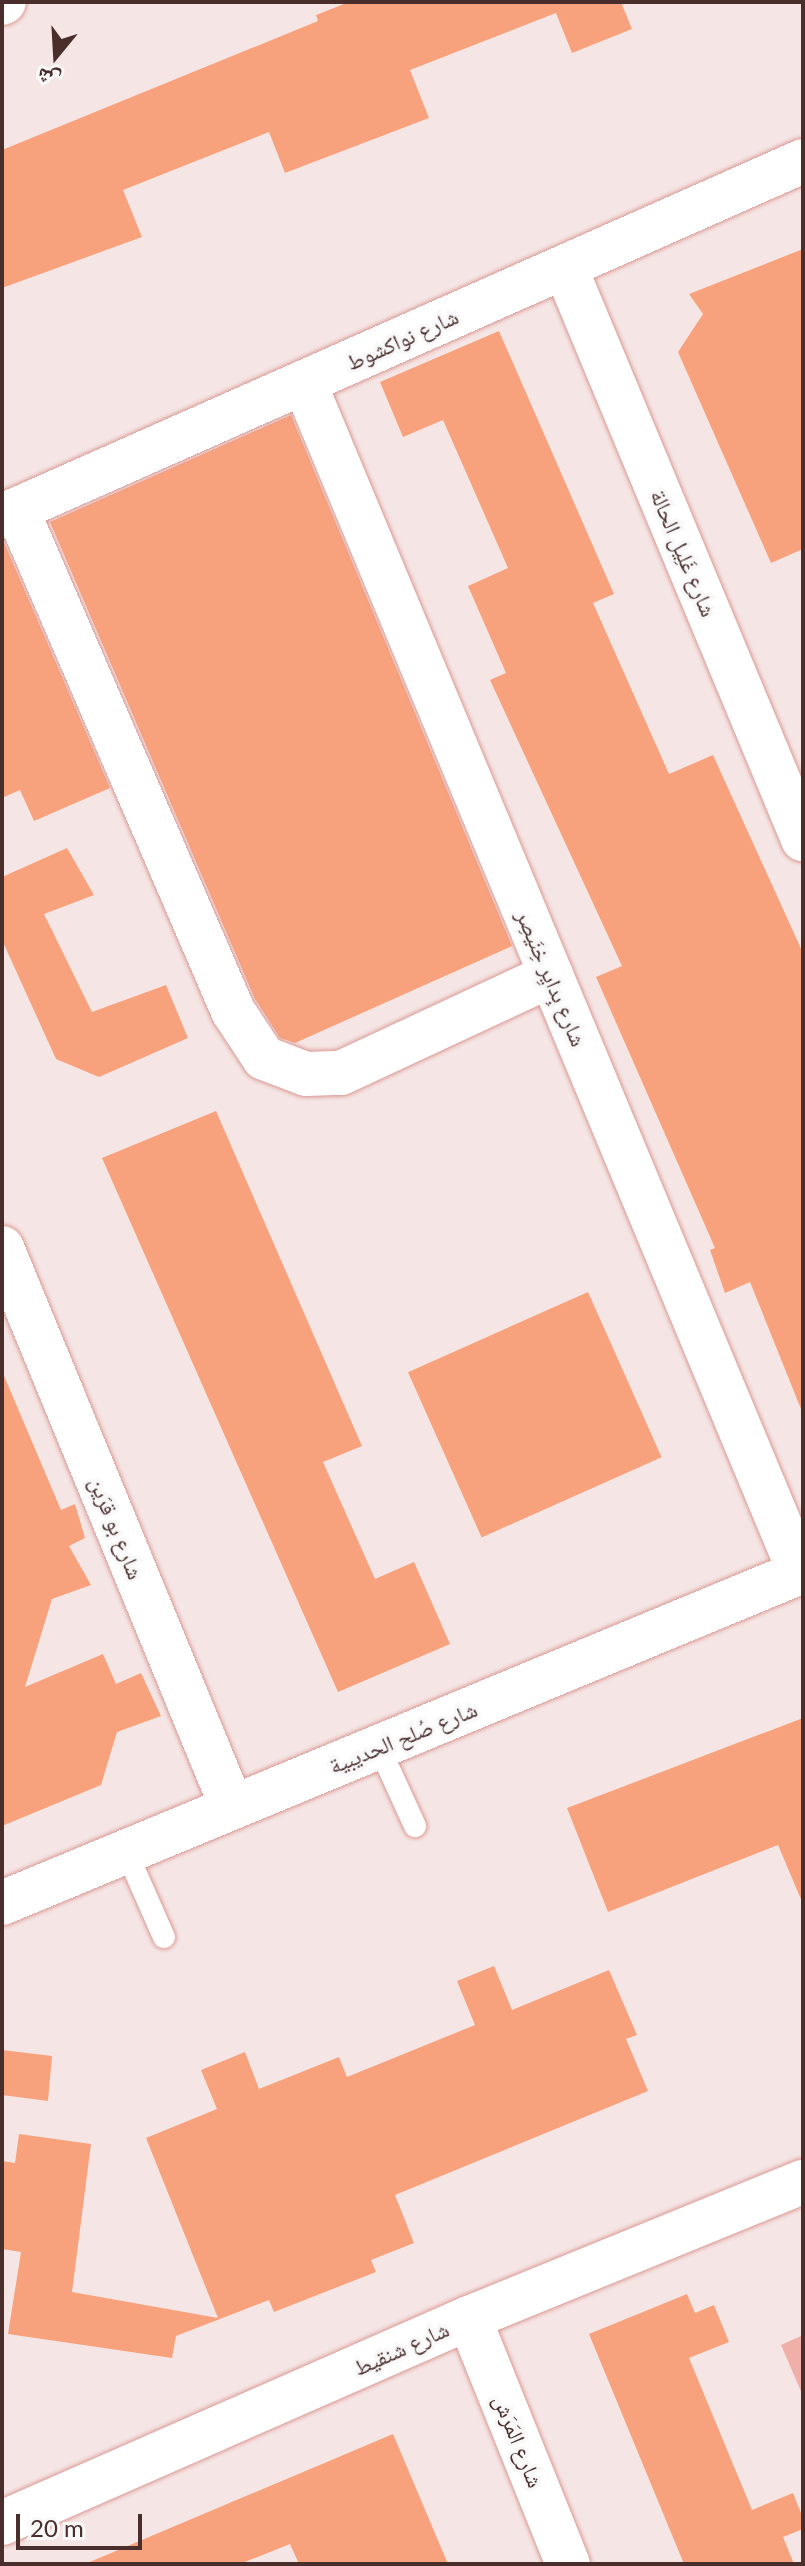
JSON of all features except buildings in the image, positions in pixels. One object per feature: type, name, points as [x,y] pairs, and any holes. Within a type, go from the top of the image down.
[{"type":"street","name":"شارع نواكشوط","points":[[10,513],[803,161]]},
{"type":"street","name":"شارع غَلِيل الحالة","points":[[565,267],[803,839]]},
{"type":"street","name":"شارع بِدايِر خِنَيصِر","points":[[304,382],[802,1572]]},
{"type":"street","points":[[10,513],[233,1011],[264,1058],[306,1074],[341,1073],[551,975]]},
{"type":"street","name":"شارع بو قرَين","points":[[2,1248],[232,1807]]},
{"type":"street","name":"شارع صُلح الحديبية","points":[[2,1903],[802,1572]]},
{"type":"street","name":"شارع شنقيط","points":[[2,2523],[469,2318],[803,2182]]},
{"type":"street","name":"شارع المَرَش","points":[[469,2318],[568,2564]]},
{"type":"lane","points":[[379,1747],[415,1826]]},
{"type":"lane","points":[[126,1851],[164,1937]]},
{"type":"shaded area","points":[[803,2335],[803,2396],[781,2345]]}]
